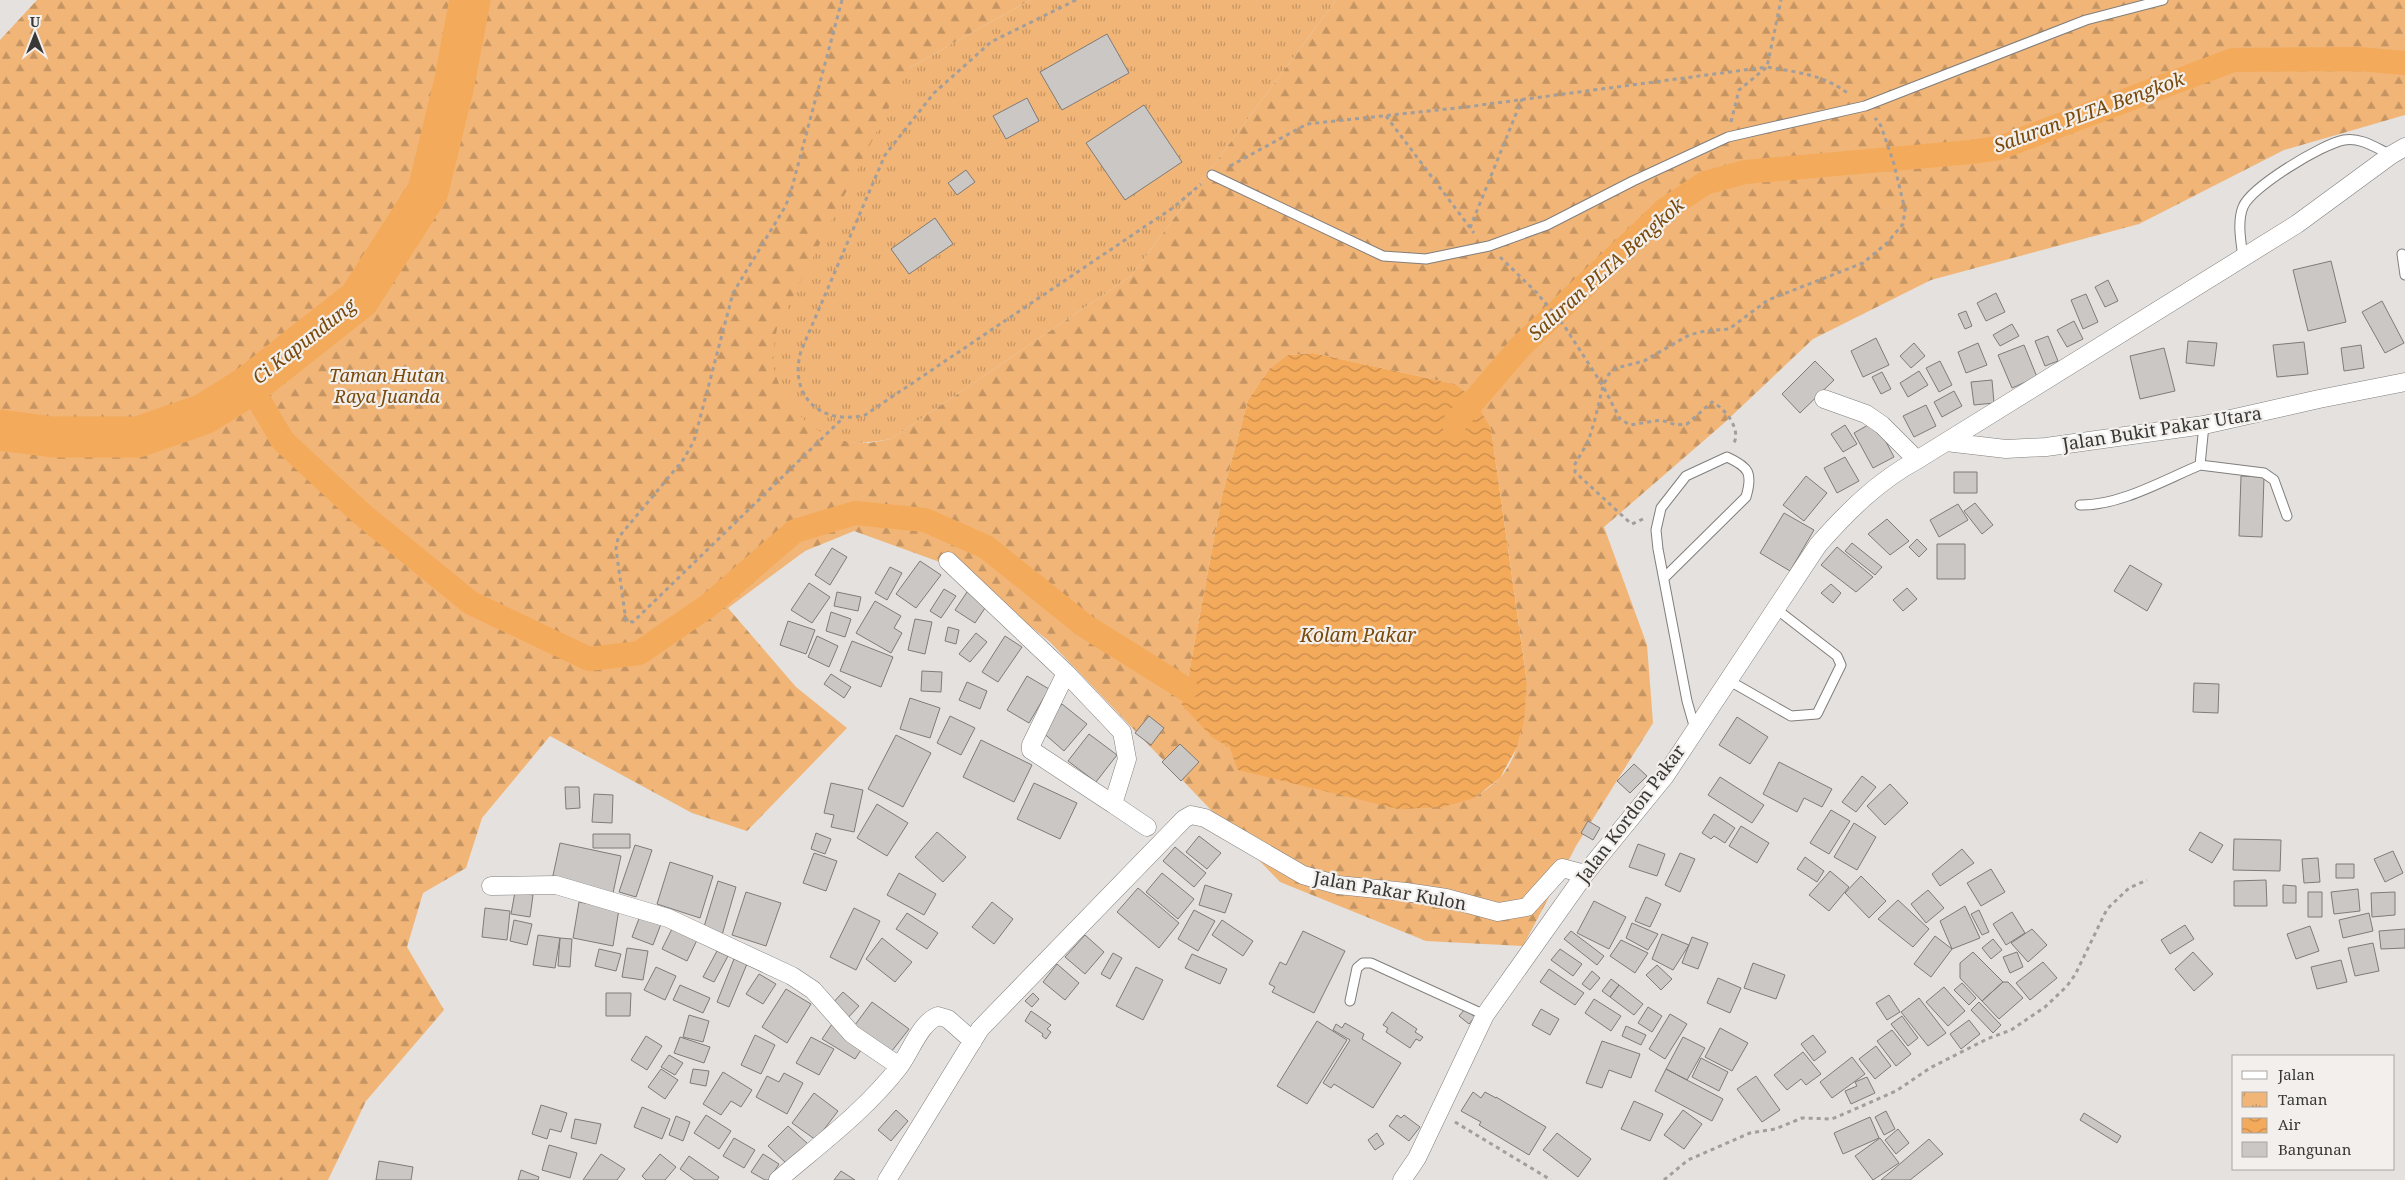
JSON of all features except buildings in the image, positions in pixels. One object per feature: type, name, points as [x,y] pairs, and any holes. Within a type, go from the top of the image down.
[{"type":"street","name":"Jalan Kordon Pakar","points":[[1402,1180],[1417,1158],[1486,1015],[1585,874],[1653,791],[1818,545],[1843,517],[1893,473],[1917,460],[2297,224],[2398,151]]},
{"type":"street","name":"Jalan Bukit Pakar Utara","points":[[1946,442],[2006,449],[2046,447],[2204,426],[2319,399],[2405,382]]},
{"type":"street","points":[[1824,399],[1866,414],[1882,425],[1917,460]]},
{"type":"street","points":[[948,561],[1066,674],[1122,732],[1127,759],[1113,804]]},
{"type":"street","points":[[1066,674],[1031,745],[1031,750],[1147,827]]},
{"type":"street","name":"Jalan Pakar Kulon","points":[[977,1035],[1120,883],[1184,819],[1192,815],[1205,818],[1303,875],[1338,886],[1406,892],[1446,898],[1498,912],[1527,907],[1562,868],[1585,874]]},
{"type":"street","points":[[491,886],[556,885],[668,918],[792,976],[813,990],[852,1034],[899,1066]]},
{"type":"street","points":[[778,1180],[865,1107],[899,1066],[930,1020],[938,1016],[977,1035],[887,1180]]},
{"type":"lane","points":[[1212,175],[1382,256],[1426,259],[1489,246],[1547,225],[1633,181],[1728,137],[1865,106],[2086,20],[2163,0]]},
{"type":"lane","points":[[2243,257],[2240,222],[2243,207],[2258,188],[2325,146],[2344,140],[2359,140],[2398,151]]},
{"type":"lane","points":[[2402,254],[2405,275]]},
{"type":"lane","points":[[2200,465],[2204,426]]},
{"type":"lane","points":[[1664,578],[1746,497],[1751,482],[1746,468],[1727,457],[1686,476],[1661,508],[1656,530],[1664,578],[1687,701],[1695,730]]},
{"type":"lane","points":[[2080,505],[2094,505],[2114,501],[2200,465],[2264,473],[2274,480],[2286,516]]},
{"type":"lane","points":[[1728,680],[1791,716],[1817,714],[1841,665],[1837,656],[1775,608]]},
{"type":"lane","points":[[1350,1001],[1357,968],[1363,963],[1371,963],[1486,1015]]},
{"type":"path","points":[[842,0],[790,195],[785,207],[733,293],[694,441],[683,460],[618,538],[616,548],[626,621],[633,622],[843,418]]},
{"type":"path","points":[[1076,0],[990,42],[934,93],[885,155],[798,362],[798,380],[806,398],[821,412],[843,418],[865,415],[1174,207],[1212,175],[1307,124],[1522,100],[1767,67],[1796,72],[1833,82],[1865,106],[1881,126],[1894,164],[1906,210],[1903,224],[1887,243],[1864,263],[1768,300],[1729,329],[1704,331],[1689,335],[1644,362],[1616,368],[1609,374],[1603,386],[1588,442],[1575,464],[1575,472],[1632,524],[1661,508]]},
{"type":"path","points":[[1728,137],[1739,90],[1767,67],[1781,0]]},
{"type":"path","points":[[1470,229],[1522,100]]},
{"type":"path","points":[[1386,115],[1470,229],[1536,293],[1565,327],[1603,386],[1620,419],[1630,425],[1661,420],[1676,425],[1687,424],[1706,405],[1712,402],[1718,405],[1734,424],[1736,439],[1727,457]]},
{"type":"path","points":[[1664,1180],[1688,1160],[1750,1133],[1775,1129],[1802,1118],[1832,1119],[1896,1091],[1930,1068],[1987,1039],[2011,1030],[2045,1007],[2067,986],[2075,975],[2107,909],[2129,888],[2147,880]]},
{"type":"path","points":[[1439,1113],[1551,1180]]},
{"type":"green space","name":"Taman Hutan Raya Juanda","points":[[37,0],[1030,0],[909,68],[849,442],[869,443],[891,439],[1131,276],[1335,0],[2405,0],[2405,115],[2284,150],[2139,224],[1931,280],[1813,339],[1723,424],[1604,527],[1647,645],[1653,723],[1576,846],[1523,946],[1426,941],[1280,882],[1050,642],[959,569],[854,531],[805,551],[728,608],[796,687],[847,728],[747,831],[692,813],[550,736],[482,818],[466,868],[423,893],[407,947],[444,1010],[366,1101],[328,1180],[0,1180],[0,40]],"holes":[[[1313,353],[1455,384],[1491,429],[1527,682],[1520,733],[1513,758],[1507,769],[1496,782],[1474,798],[1239,770],[1229,747],[1181,704],[1186,689],[1222,496],[1248,400],[1269,369],[1287,355]]]},
{"type":"green space","points":[[1030,0],[1335,0],[1131,276],[891,439],[855,443],[824,434],[803,418],[786,397],[780,386],[773,362],[777,328],[909,68]]},
{"type":"water","name":"Kolam Pakar","points":[[1313,353],[1455,384],[1474,399],[1491,429],[1527,683],[1524,721],[1517,747],[1500,778],[1474,798],[1443,807],[1398,809],[1238,770],[1229,747],[1213,738],[1181,704],[1186,689],[1222,496],[1248,400],[1269,369],[1287,355]]},
{"type":"waterway","name":"Ci Kapundung","points":[[0,430],[53,437],[138,437],[204,414],[250,385],[359,299],[428,191],[454,84],[470,0]]},
{"type":"waterway","name":"Saluran PLTA Bengkok","points":[[1454,424],[1520,347],[1666,209],[1705,183],[1745,172],[1999,148],[2233,60],[2359,59],[2405,63]]},
{"type":"waterway","points":[[250,385],[283,441],[364,516],[471,603],[589,659],[639,653],[709,605],[795,531],[855,513],[925,520],[986,547],[1085,626],[1186,689]]}]
